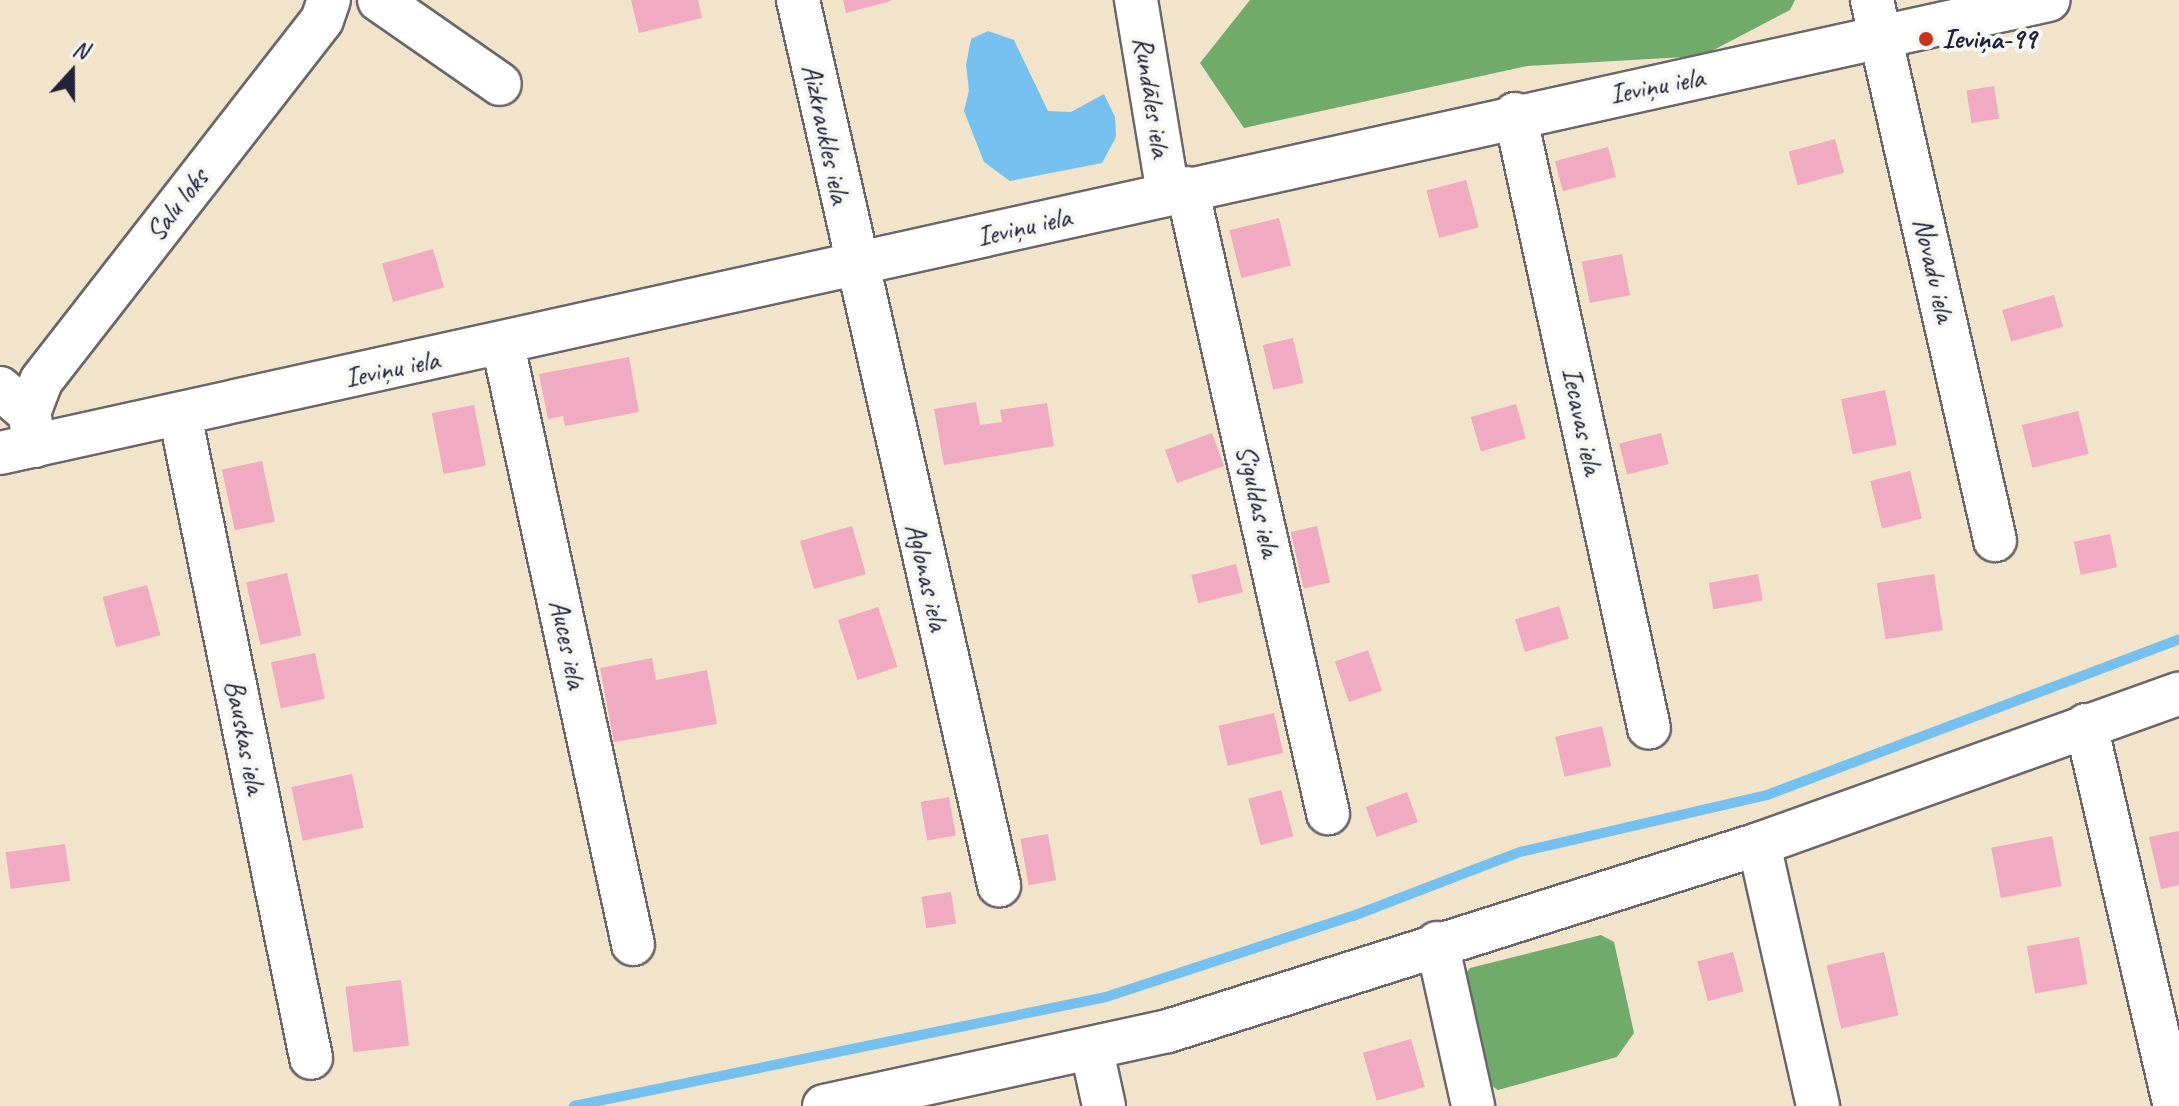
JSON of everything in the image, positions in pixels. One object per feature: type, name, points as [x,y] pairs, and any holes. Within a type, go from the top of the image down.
[{"type":"street","name":"Salu loks","points":[[16,425],[41,381],[68,344],[322,20],[329,0]]},
{"type":"street","points":[[379,0],[500,84]]},
{"type":"street","name":"Aizkraukles iela","points":[[798,0],[855,268]]},
{"type":"street","name":"Rundāles iela","points":[[1136,0],[1178,191]]},
{"type":"street","name":"Ieviņu iela","points":[[16,425],[180,415],[855,268],[1515,114],[1876,18],[2049,0]]},
{"type":"street","name":"Novadu iela","points":[[1876,18],[1995,540]]},
{"type":"street","name":"Iecavas iela","points":[[1515,114],[1649,728]]},
{"type":"street","name":"Siguldas iela","points":[[1178,191],[1328,813]]},
{"type":"street","name":"Aglonas iela","points":[[855,268],[999,885]]},
{"type":"street","name":"Auces iela","points":[[503,345],[633,944]]},
{"type":"street","name":"Bauskas iela","points":[[180,415],[311,1058]]},
{"type":"street","points":[[824,1106],[1092,1051],[1759,844],[2179,694]]},
{"type":"street","points":[[2086,725],[2175,1106]]},
{"type":"street","points":[[1759,844],[1818,1106]]},
{"type":"street","points":[[1437,943],[1473,1106]]},
{"type":"street","points":[[1092,1051],[1104,1106]]},
{"type":"green space","points":[[1250,0],[1795,0],[1790,10],[1702,56],[1527,66],[1244,128],[1200,63]]},
{"type":"green space","points":[[1601,935],[1614,942],[1634,1033],[1617,1057],[1498,1090],[1481,1079],[1460,981],[1470,968]]},
{"type":"water","points":[[988,31],[1014,40],[1048,111],[1071,112],[1104,94],[1115,117],[1116,137],[1102,163],[1010,181],[984,162],[964,111],[969,90],[966,65],[971,39]]},
{"type":"building","points":[[631,0],[698,0],[702,18],[639,33]]},
{"type":"building","points":[[843,0],[891,0],[891,1],[846,13]]},
{"type":"building","points":[[1994,86],[1999,119],[1972,123],[1966,90]]},
{"type":"building","points":[[1835,139],[1844,173],[1798,185],[1789,151]]},
{"type":"building","points":[[1608,147],[1616,177],[1563,191],[1555,161]]},
{"type":"building","points":[[1466,180],[1479,227],[1439,238],[1426,191]]},
{"type":"building","points":[[1279,218],[1291,266],[1241,278],[1230,230]]},
{"type":"building","points":[[433,249],[444,287],[393,302],[382,264]]},
{"type":"building","points":[[1622,254],[1630,295],[1590,303],[1582,262]]},
{"type":"building","points":[[2054,295],[2063,327],[2011,342],[2002,310]]},
{"type":"building","points":[[1293,338],[1303,383],[1273,390],[1263,345]]},
{"type":"building","points":[[629,357],[639,412],[565,426],[563,416],[548,419],[539,374]]},
{"type":"building","points":[[1885,390],[1897,445],[1853,454],[1841,399]]},
{"type":"building","points":[[976,402],[980,425],[1002,422],[1000,410],[1047,403],[1054,446],[944,465],[934,409]]},
{"type":"building","points":[[1516,404],[1526,439],[1481,452],[1471,417]]},
{"type":"building","points":[[474,405],[486,466],[444,474],[432,413]]},
{"type":"building","points":[[2078,411],[2089,454],[2032,468],[2022,425]]},
{"type":"building","points":[[1212,433],[1224,466],[1177,483],[1165,450]]},
{"type":"building","points":[[1661,433],[1669,464],[1627,474],[1619,443]]},
{"type":"building","points":[[262,461],[275,522],[235,530],[222,470]]},
{"type":"building","points":[[1910,471],[1922,519],[1882,528],[1870,481]]},
{"type":"building","points":[[852,526],[866,574],[814,589],[800,541]]},
{"type":"building","points":[[1317,526],[1330,583],[1304,589],[1291,532]]},
{"type":"building","points":[[2110,534],[2117,567],[2081,575],[2074,542]]},
{"type":"building","points":[[1236,564],[1243,592],[1198,603],[1191,575]]},
{"type":"building","points":[[287,573],[301,635],[260,645],[246,582]]},
{"type":"building","points":[[1758,574],[1763,601],[1713,609],[1709,583]]},
{"type":"building","points":[[1934,574],[1943,630],[1886,639],[1877,583]]},
{"type":"building","points":[[147,585],[160,635],[116,647],[103,597]]},
{"type":"building","points":[[1559,606],[1569,639],[1525,652],[1515,619]]},
{"type":"building","points":[[878,607],[897,667],[858,680],[838,620]]},
{"type":"building","points":[[1368,650],[1382,691],[1349,702],[1335,661]]},
{"type":"building","points":[[315,653],[325,699],[281,708],[271,662]]},
{"type":"building","points":[[652,658],[656,680],[707,670],[717,724],[614,742],[600,668]]},
{"type":"building","points":[[1274,713],[1283,753],[1228,766],[1218,726]]},
{"type":"building","points":[[1602,726],[1611,766],[1564,777],[1555,737]]},
{"type":"building","points":[[352,774],[363,828],[303,841],[291,787]]},
{"type":"building","points":[[1281,790],[1293,836],[1261,845],[1248,799]]},
{"type":"building","points":[[1407,792],[1418,822],[1377,837],[1366,807]]},
{"type":"building","points":[[949,797],[956,835],[927,840],[920,802]]},
{"type":"building","points":[[2179,831],[2179,885],[2161,889],[2149,837]]},
{"type":"building","points":[[1048,834],[1056,880],[1029,885],[1020,839]]},
{"type":"building","points":[[2052,836],[2062,886],[2001,898],[1991,848]]},
{"type":"building","points":[[65,844],[70,881],[11,889],[6,852]]},
{"type":"building","points":[[951,892],[956,924],[926,928],[921,897]]},
{"type":"building","points":[[2079,937],[2087,984],[2035,993],[2027,946]]},
{"type":"building","points":[[1733,952],[1744,992],[1708,1001],[1697,962]]},
{"type":"building","points":[[1884,952],[1899,1015],[1841,1029],[1827,965]]},
{"type":"building","points":[[401,980],[409,1046],[353,1052],[345,987]]},
{"type":"building","points":[[1411,1039],[1425,1087],[1377,1101],[1363,1053]]},
{"type":"waterway","points":[[574,1106],[1106,997],[1353,916],[1520,852],[1767,795],[2179,639]]},
{"type":"place","name":"Ieviņa-99","points":[[1926,39]]}]
